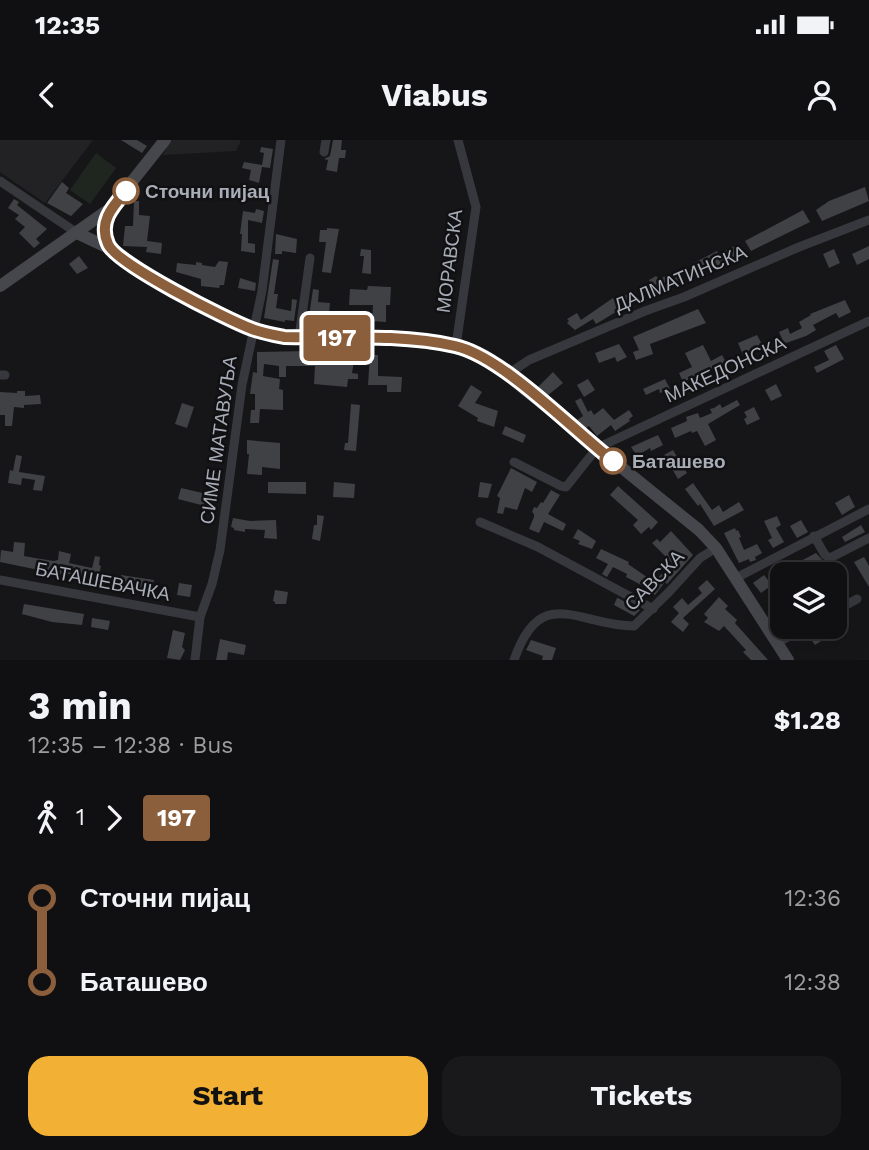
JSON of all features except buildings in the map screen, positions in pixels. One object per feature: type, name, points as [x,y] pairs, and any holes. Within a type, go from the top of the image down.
[{"type":"street","points":[[0,286],[111,208],[164,140]]},
{"type":"street","name":"СИМЕ МАТАВУЉА","points":[[195,660],[200,617],[220,551],[235,430],[262,291],[281,140]]},
{"type":"street","points":[[324,152],[326,140]]},
{"type":"street","name":"МОРАВСКА","points":[[456,346],[476,207],[458,140]]},
{"type":"street","points":[[0,181],[77,233],[111,249],[125,262],[253,330],[284,337],[398,340],[456,346],[508,374],[699,530],[716,548],[788,660]]},
{"type":"street","points":[[111,208],[105,229],[111,249]]},
{"type":"street","name":"ДАЛМАТИНСКА","points":[[508,374],[529,360],[869,220]]},
{"type":"street","points":[[299,337],[310,258]]},
{"type":"street","name":"МАКЕДОНСКА","points":[[597,448],[869,321]]},
{"type":"street","points":[[514,463],[566,486],[597,448]]},
{"type":"street","points":[[736,579],[869,509]]},
{"type":"street","points":[[480,522],[538,547],[653,609]]},
{"type":"street","points":[[814,536],[825,555],[830,558],[869,538]]},
{"type":"street","name":"САВСКА","points":[[514,660],[531,627],[552,614],[574,614],[615,626],[634,626],[700,558],[716,548]]},
{"type":"street","name":"БАТАШЕВАЧКА","points":[[0,580],[200,617]]},
{"type":"street","points":[[847,604],[857,599]]},
{"type":"street","points":[[777,643],[784,639]]},
{"type":"shaded area","points":[[0,140],[93,140],[45,203],[0,172]]},
{"type":"shaded area","points":[[170,140],[241,140],[236,151],[163,155]]},
{"type":"shaded area","points":[[96,153],[116,168],[90,204],[70,190]]},
{"type":"bus line","name":"197","points":[[126,191],[107,217],[105,229],[108,244],[120,259],[165,285],[253,330],[268,334],[284,337],[398,340],[456,346],[508,374],[613,461]]},
{"type":"place","name":"Сточни пијац","points":[[126,191]]},
{"type":"place","name":"Баташево","points":[[613,461]]}]
